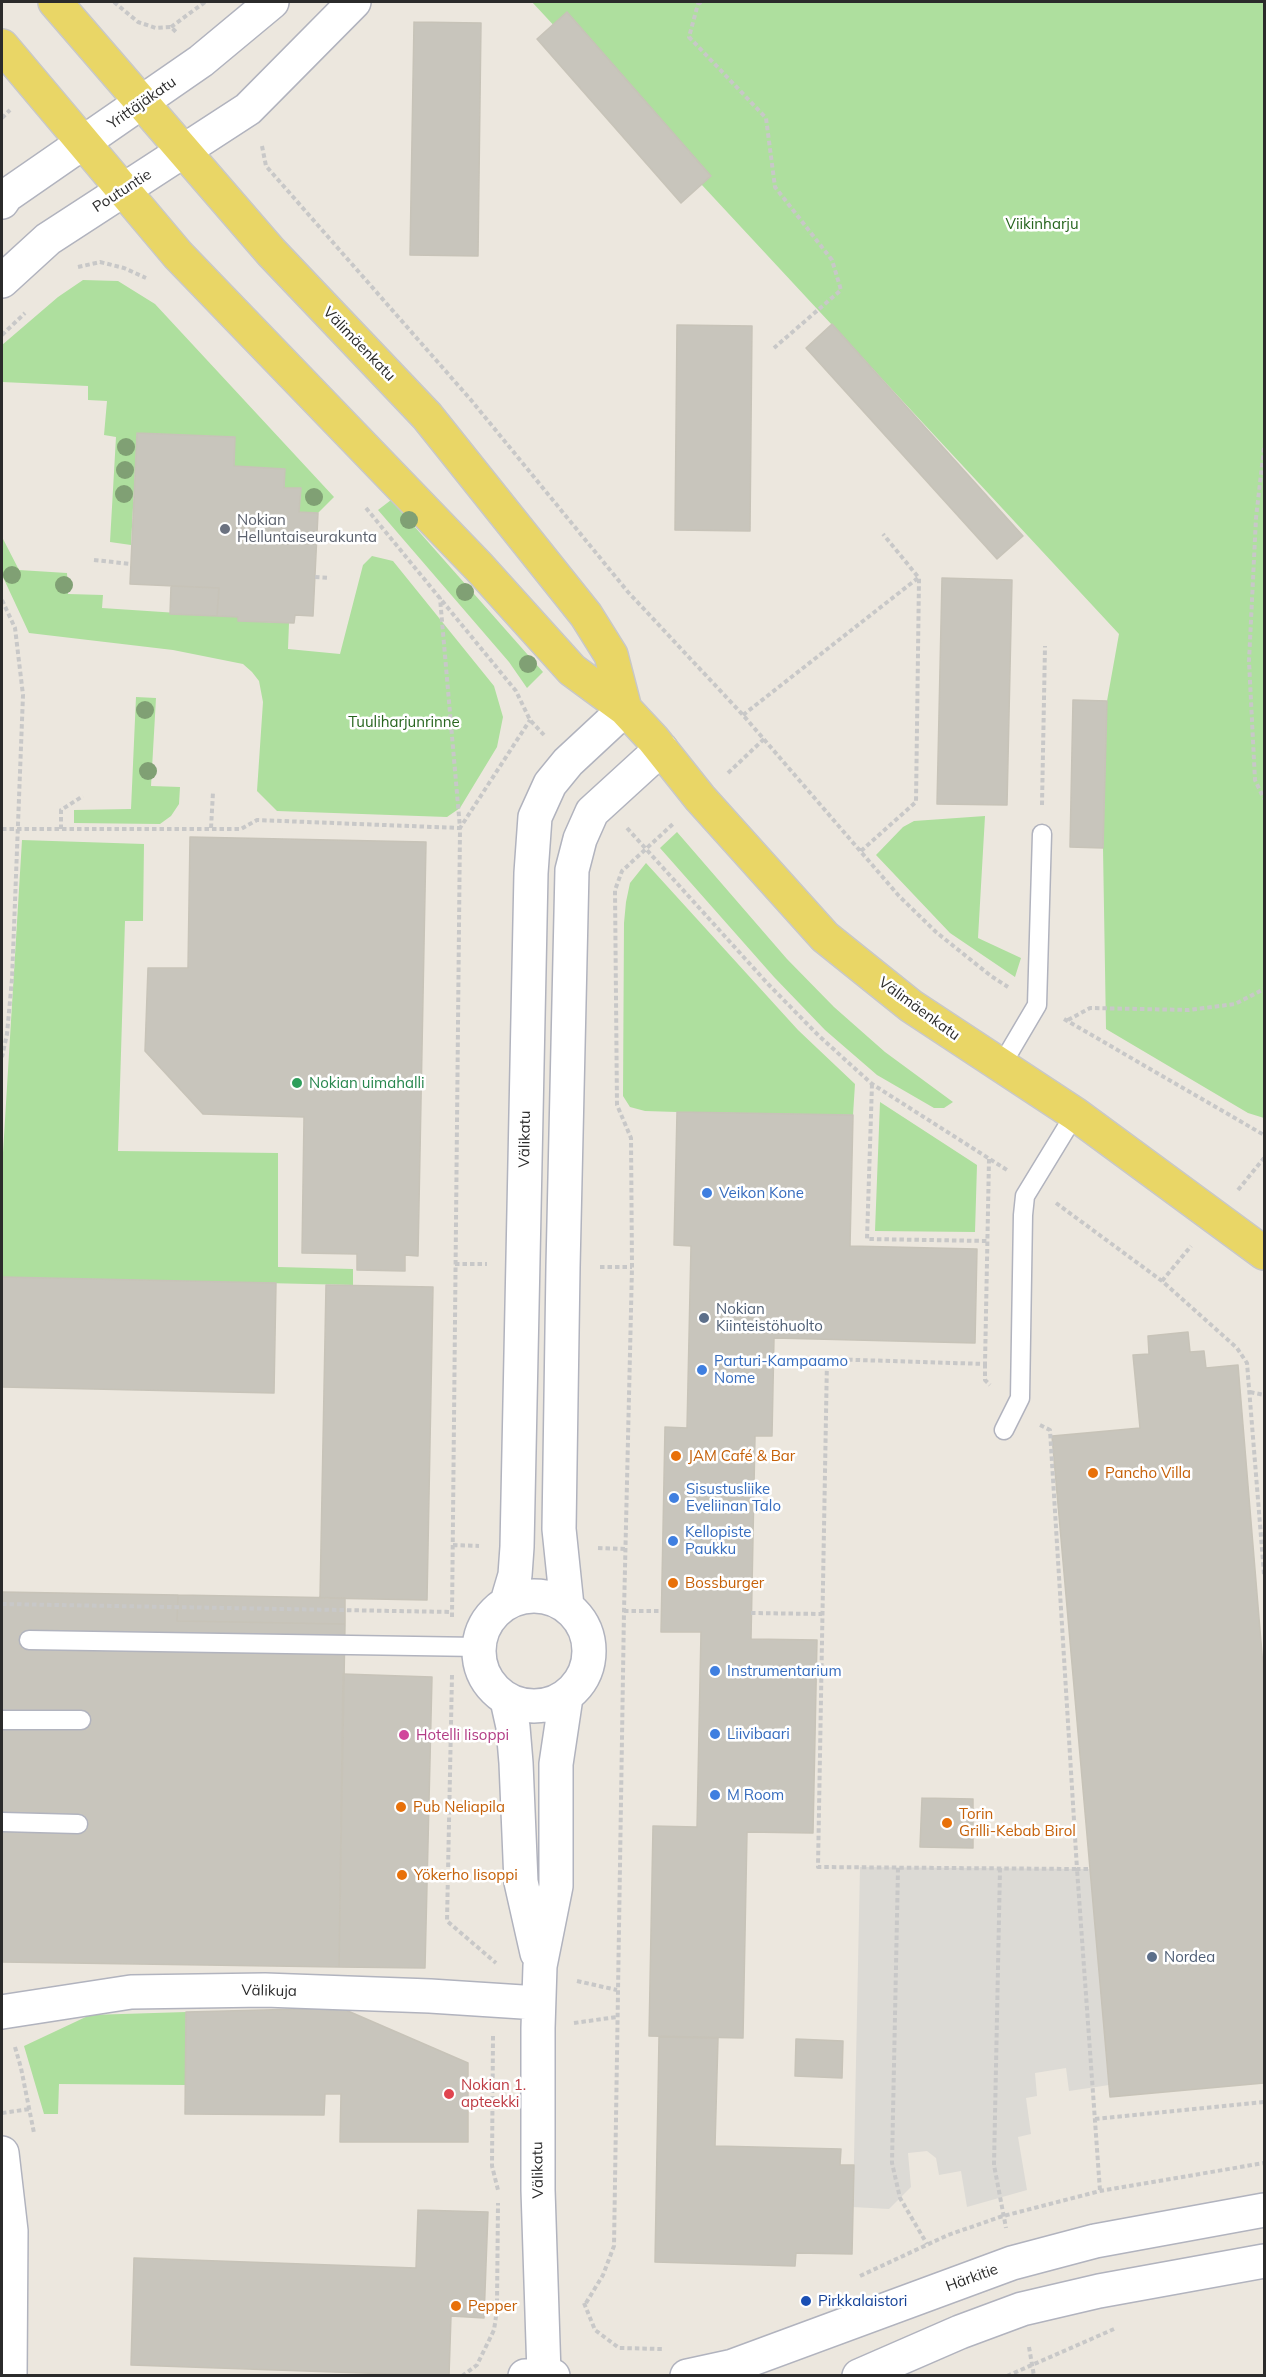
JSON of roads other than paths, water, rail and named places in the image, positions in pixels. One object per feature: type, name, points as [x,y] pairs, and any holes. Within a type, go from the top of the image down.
[{"type":"main road","name":"Välimäenkatu","points":[[55,2],[271,252],[428,416],[586,615],[611,655],[625,710]]},
{"type":"main road","name":"Välimäenkatu","points":[[2,46],[178,255],[478,567],[572,670],[625,710],[661,749],[700,798],[825,937],[911,1006],[1075,1114],[1264,1253]]},
{"type":"street","name":"Yrittäjäkatu","points":[[4,199],[201,62],[272,2]]},
{"type":"street","name":"Poutuntie","points":[[2,281],[48,239],[248,109],[354,2]]},
{"type":"street","name":"Välikatu","points":[[507,1602],[515,1575],[517,1546],[530,896],[535,818],[550,784],[568,762],[625,710]]},
{"type":"street","points":[[567,1606],[559,1529],[572,870],[580,839],[592,812],[661,749]]},
{"type":"street","points":[[527,1596],[548,1597],[567,1606],[581,1621],[589,1641],[589,1662],[581,1682],[566,1697],[548,1705],[527,1706],[507,1700],[492,1686],[481,1668],[479,1647],[483,1629],[493,1614],[507,1602],[527,1596]]},
{"type":"street","name":"Välikatu","points":[[540,2375],[543,2303],[538,2190],[538,2003],[540,1966],[556,1886],[556,1764],[566,1697]]},
{"type":"street","name":"Välikatu","points":[[507,1700],[513,1726],[516,1762],[521,1882],[540,1966]]},
{"type":"street","name":"Välikuja","points":[[2,2012],[131,1992],[265,1990],[538,2003]]},
{"type":"street","points":[[2,2153],[11,2231],[10,2376]]},
{"type":"street","name":"Härkitie","points":[[687,2376],[733,2366],[1012,2263],[1095,2241],[1264,2210]]},
{"type":"street","points":[[859,2376],[960,2332],[1022,2309],[1099,2291],[1264,2261]]},
{"type":"lane","points":[[1001,1066],[1037,1005],[1042,834]]},
{"type":"lane","points":[[1004,1430],[1020,1398],[1025,1196],[1075,1114]]},
{"type":"lane","points":[[29,1640],[479,1647]]},
{"type":"lane","points":[[2,1720],[81,1720]]},
{"type":"lane","points":[[2,1822],[78,1824]]},
{"type":"place","name":"Nokian Helluntaiseurakunta","points":[[225,529]]},
{"type":"place","name":"Nokian uimahalli","points":[[297,1083]]},
{"type":"place","name":"Veikon Kone","points":[[707,1193]]},
{"type":"place","name":"Nokian Kiinteistöhuolto","points":[[704,1318]]},
{"type":"place","name":"Parturi-Kampaamo Nome","points":[[702,1370]]},
{"type":"place","name":"JAM Café & Bar","points":[[676,1456]]},
{"type":"place","name":"Pancho Villa","points":[[1093,1473]]},
{"type":"place","name":"Sisustusliike Eveliinan Talo","points":[[674,1498]]},
{"type":"place","name":"Kellopiste Paukku","points":[[673,1541]]},
{"type":"place","name":"Bossburger","points":[[673,1583]]},
{"type":"place","name":"Instrumentarium","points":[[715,1671]]},
{"type":"place","name":"Liivibaari","points":[[715,1734]]},
{"type":"place","name":"Hotelli Iisoppi","points":[[404,1735]]},
{"type":"place","name":"M Room","points":[[715,1795]]},
{"type":"place","name":"Pub Neliapila","points":[[401,1807]]},
{"type":"place","name":"Torin Grilli-Kebab Birol","points":[[947,1823]]},
{"type":"place","name":"Yökerho Iisoppi","points":[[402,1875]]},
{"type":"place","name":"Nordea","points":[[1152,1957]]},
{"type":"place","name":"Nokian 1. apteekki","points":[[449,2094]]},
{"type":"place","name":"Pirkkalaistori","points":[[806,2301]]},
{"type":"place","name":"Pepper","points":[[456,2306]]},
{"type":"park label","name":"Viikinharju","points":[[1042,224]]},
{"type":"park label","name":"Tuuliharjunrinne","points":[[404,722]]}]
